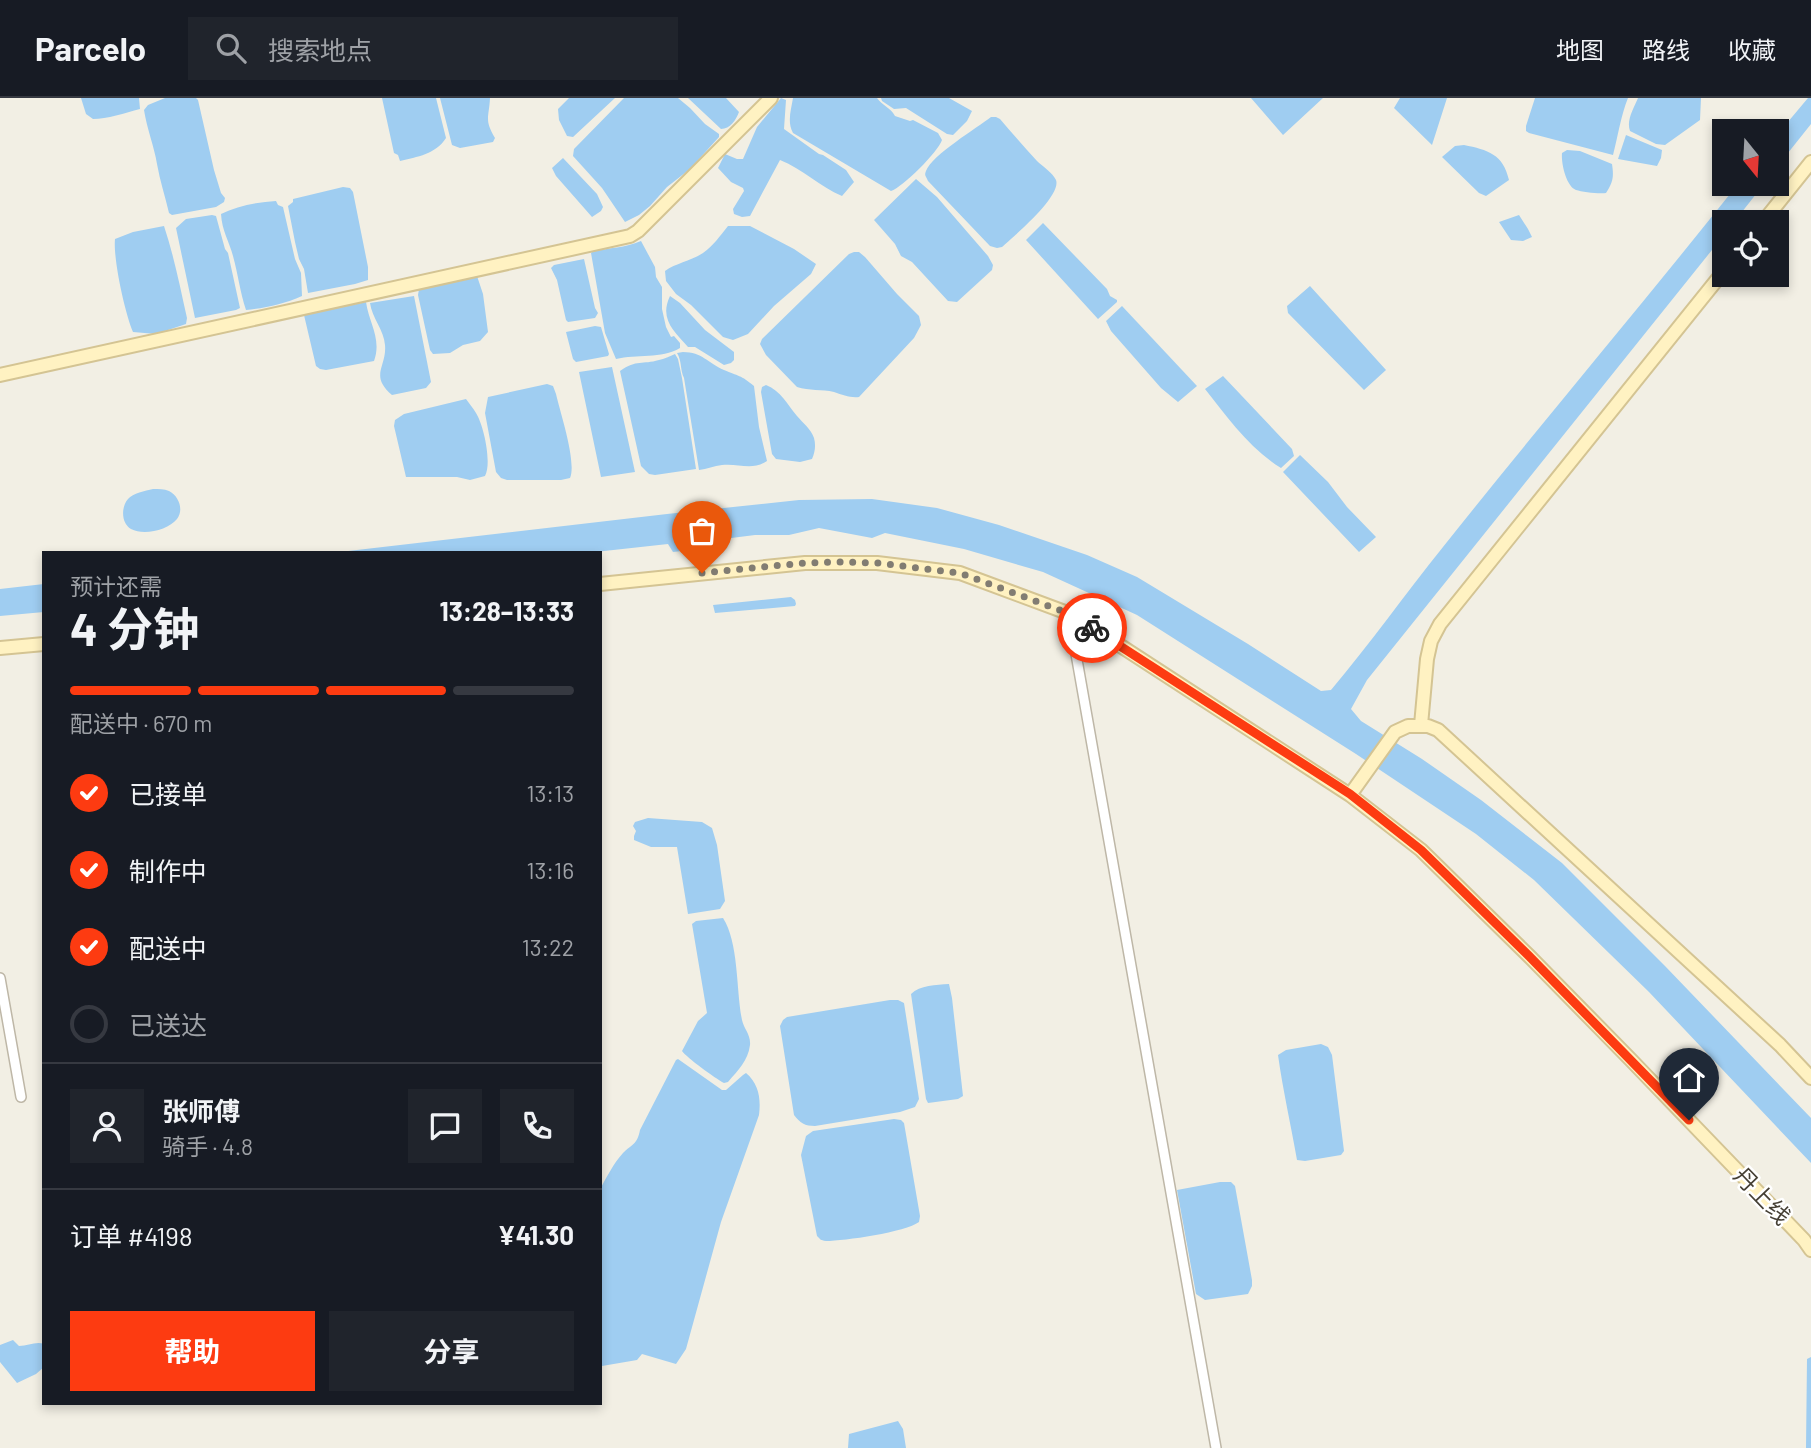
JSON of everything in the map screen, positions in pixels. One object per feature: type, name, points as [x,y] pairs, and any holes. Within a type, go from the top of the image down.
[{"type":"street","points":[[0,375],[631,236],[771,98]]},
{"type":"street","points":[[1773,210],[1811,162]]},
{"type":"street","points":[[1421,725],[1427,659],[1431,641],[1440,624],[1712,286]]},
{"type":"street","name":"丹上线","points":[[602,584],[804,563],[877,563],[960,573],[1073,615],[1350,794],[1421,850],[1529,956],[1811,1250]]},
{"type":"street","points":[[1073,615],[1073,637],[1216,1448]]},
{"type":"street","points":[[0,645],[42,644]]},
{"type":"street","points":[[1350,794],[1395,732],[1408,726],[1421,725],[1438,730],[1780,1045],[1811,1078]]},
{"type":"street","points":[[0,978],[4,1025],[20,1097]]},
{"type":"water","points":[[81,98],[139,98],[140,109],[93,119],[86,114]]},
{"type":"water","points":[[165,98],[198,100],[214,170],[225,198],[224,202],[216,207],[172,215],[169,213],[144,110],[148,105]]},
{"type":"water","points":[[382,98],[436,98],[446,138],[432,151],[400,161],[394,153]]},
{"type":"water","points":[[440,98],[490,98],[488,118],[495,138],[493,142],[460,148],[452,145]]},
{"type":"water","points":[[569,98],[615,98],[573,137],[567,136],[559,120],[558,109]]},
{"type":"water","points":[[624,98],[678,98],[719,134],[690,169],[639,215],[625,222],[602,188],[573,156],[574,149]]},
{"type":"water","points":[[688,98],[726,98],[739,112],[732,124],[721,129]]},
{"type":"water","points":[[781,98],[786,100],[784,129],[846,170],[854,182],[842,196],[780,160],[750,216],[742,217],[734,214],[733,209],[744,191],[743,188],[731,182],[718,168],[725,154],[743,159],[757,127]]},
{"type":"water","points":[[793,98],[877,98],[895,116],[913,120],[938,133],[942,140],[920,168],[891,191],[793,133],[790,120]]},
{"type":"water","points":[[881,98],[949,98],[972,111],[967,121],[953,135],[947,134],[906,108],[894,109]]},
{"type":"water","points":[[1251,98],[1323,98],[1283,135]]},
{"type":"water","points":[[1400,98],[1447,98],[1432,145],[1394,108]]},
{"type":"water","points":[[1535,98],[1628,98],[1613,155],[1526,131]]},
{"type":"water","points":[[1638,98],[1701,98],[1700,120],[1665,145],[1656,144],[1630,131],[1630,118]]},
{"type":"water","points":[[1808,98],[1811,98],[1811,124],[1789,152],[1789,121]]},
{"type":"water","points":[[991,117],[1000,119],[1056,180],[1052,196],[1044,206],[1026,226],[1002,247],[997,248],[990,246],[925,175],[937,157]]},
{"type":"water","points":[[1626,135],[1662,150],[1657,166],[1618,159]]},
{"type":"water","points":[[1464,145],[1493,155],[1503,164],[1509,180],[1486,196],[1479,193],[1442,157],[1455,146]]},
{"type":"water","points":[[1567,150],[1580,151],[1612,164],[1612,179],[1606,193],[1572,188],[1562,162],[1562,153]]},
{"type":"water","points":[[563,158],[597,194],[603,207],[592,217],[552,168]]},
{"type":"water","points":[[916,179],[937,197],[993,265],[992,270],[957,302],[948,301],[912,262],[901,256],[895,244],[874,220]]},
{"type":"water","points":[[343,187],[350,188],[353,192],[368,267],[368,280],[308,293],[288,206],[293,199]]},
{"type":"water","points":[[1728,196],[1755,196],[1743,210],[1717,210]]},
{"type":"water","points":[[276,201],[283,207],[295,259],[301,273],[302,296],[275,305],[246,310],[221,214],[248,205]]},
{"type":"water","points":[[1519,215],[1532,237],[1523,241],[1511,240],[1499,222]]},
{"type":"water","points":[[216,216],[228,253],[240,308],[195,318],[176,228],[186,219]]},
{"type":"water","points":[[1712,216],[1712,250],[1367,680],[1351,709],[1361,721],[1481,800],[1562,863],[1811,1118],[1811,1163],[1649,992],[1534,880],[1476,834],[1137,615],[1043,572],[964,549],[885,533],[872,538],[819,528],[789,535],[755,535],[684,544],[682,551],[673,552],[668,544],[602,551],[348,551],[799,500],[872,499],[937,508],[999,525],[1087,555],[1137,577],[1321,691],[1331,690],[1480,501]]},
{"type":"water","points":[[1043,223],[1107,289],[1110,296],[1117,300],[1098,319],[1026,240]]},
{"type":"water","points":[[164,226],[187,318],[186,324],[156,334],[133,332],[120,286],[115,239],[133,232]]},
{"type":"water","points":[[728,226],[750,226],[816,264],[811,274],[774,306],[748,334],[733,340],[723,337],[676,294],[666,281],[665,271],[703,253]]},
{"type":"water","points":[[641,241],[662,287],[662,309],[666,327],[671,337],[674,336],[680,343],[680,348],[665,354],[616,359],[605,333],[591,253]]},
{"type":"water","points":[[854,252],[865,257],[919,316],[921,325],[914,338],[859,397],[797,387],[766,355],[760,344],[762,339]]},
{"type":"water","points":[[584,259],[598,313],[595,318],[568,322],[557,280],[551,268],[554,265]]},
{"type":"water","points":[[477,276],[483,294],[488,332],[480,341],[463,345],[450,353],[433,354],[418,295],[419,289]]},
{"type":"water","points":[[1310,286],[1386,370],[1364,390],[1288,313],[1287,306]]},
{"type":"water","points":[[414,296],[431,382],[426,388],[392,395],[381,382],[385,345],[370,303]]},
{"type":"water","points":[[670,296],[705,330],[734,352],[734,360],[731,363],[724,365],[695,347],[688,347],[673,330],[667,318]]},
{"type":"water","points":[[366,302],[377,345],[374,361],[320,369],[316,366],[304,315]]},
{"type":"water","points":[[1122,306],[1197,386],[1178,402],[1161,388],[1111,331],[1106,321]]},
{"type":"water","points":[[601,327],[608,356],[576,362],[566,332]]},
{"type":"water","points":[[677,353],[700,356],[754,386],[767,461],[756,466],[722,465],[699,470],[684,378]]},
{"type":"water","points":[[675,354],[682,378],[696,469],[649,474],[641,466],[620,371],[631,365],[661,360]]},
{"type":"water","points":[[612,367],[635,472],[601,477],[579,372]]},
{"type":"water","points":[[1223,376],[1292,449],[1294,456],[1281,468],[1249,442],[1205,389]]},
{"type":"water","points":[[547,384],[553,386],[567,437],[572,471],[570,478],[501,478],[496,472],[485,413],[488,397]]},
{"type":"water","points":[[766,385],[780,394],[811,432],[815,443],[812,459],[800,462],[776,459],[772,454],[761,392]]},
{"type":"water","points":[[466,399],[479,419],[484,435],[488,462],[485,476],[470,480],[457,477],[406,477],[394,426],[395,420],[404,414]]},
{"type":"water","points":[[1300,455],[1328,482],[1347,507],[1376,537],[1359,552],[1283,472]]},
{"type":"water","points":[[153,489],[173,493],[180,508],[177,519],[156,531],[142,532],[131,529],[124,519],[126,502],[139,492]]},
{"type":"water","points":[[42,584],[42,612],[0,616],[0,589]]},
{"type":"water","points":[[791,597],[795,600],[795,606],[715,613],[713,605]]},
{"type":"water","points":[[648,818],[702,822],[712,828],[725,901],[720,909],[688,914],[677,847],[651,847],[634,840],[635,822]]},
{"type":"water","points":[[723,918],[732,940],[742,1020],[750,1041],[745,1061],[728,1082],[724,1083],[682,1051],[698,1021],[707,1013],[692,924],[696,921]]},
{"type":"water","points":[[949,984],[963,1096],[928,1103],[911,994],[924,987]]},
{"type":"water","points":[[890,1000],[904,1003],[919,1099],[915,1107],[900,1112],[815,1126],[801,1122],[794,1115],[780,1026],[783,1020],[787,1017]]},
{"type":"water","points":[[1321,1044],[1328,1047],[1332,1055],[1344,1151],[1341,1155],[1297,1160],[1278,1055],[1286,1050]]},
{"type":"water","points":[[676,1060],[722,1090],[726,1090],[746,1073],[758,1092],[759,1115],[721,1222],[686,1349],[676,1364],[642,1354],[637,1360],[602,1366],[602,1185],[619,1157],[636,1141]]},
{"type":"water","points":[[894,1119],[904,1123],[919,1222],[874,1235],[835,1241],[821,1240],[817,1236],[801,1155],[806,1136],[813,1131]]},
{"type":"water","points":[[1231,1182],[1235,1186],[1252,1286],[1248,1294],[1205,1300],[1196,1294],[1177,1190]]},
{"type":"water","points":[[13,1340],[19,1346],[42,1344],[42,1369],[17,1383],[0,1362],[0,1345]]},
{"type":"water","points":[[1811,1357],[1811,1448],[1806,1448],[1807,1359]]},
{"type":"water","points":[[898,1421],[903,1429],[906,1448],[848,1448],[849,1434]]},
{"type":"way so far","points":[[702,573],[840,562],[877,563],[960,573],[1073,615],[1092,628]]},
{"type":"route","points":[[1092,628],[1350,794],[1421,850],[1689,1120]]}]
